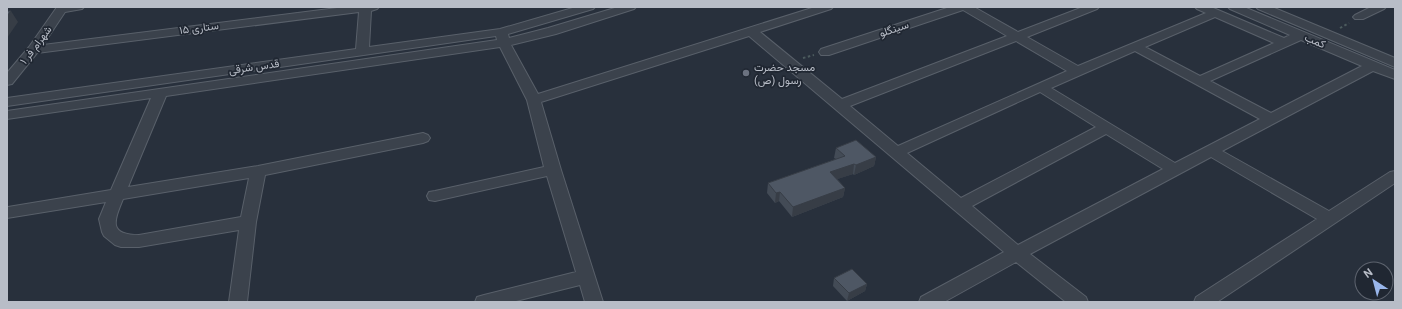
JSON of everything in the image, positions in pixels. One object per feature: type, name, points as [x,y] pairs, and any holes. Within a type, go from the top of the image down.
[{"type":"street","points":[[62,8],[78,7]]},
{"type":"street","points":[[267,19],[270,7]]},
{"type":"street","points":[[362,52],[368,7]]},
{"type":"street","name":"ستاری ۱۵","points":[[33,50],[368,7]]},
{"type":"street","points":[[503,37],[589,7]]},
{"type":"street","points":[[7,115],[160,93],[300,67],[552,31],[630,7]]},
{"type":"street","points":[[534,100],[827,7]]},
{"type":"street","name":"سینگلو","points":[[826,52],[962,7]]},
{"type":"street","points":[[966,7],[1077,71]]},
{"type":"street","points":[[840,105],[1093,7]]},
{"type":"street","points":[[1201,7],[1285,43]]},
{"type":"street","name":"کمب","points":[[1234,7],[1395,76]]},
{"type":"street","name":"کمب","points":[[1262,7],[1395,63]]},
{"type":"street","points":[[1358,18],[1380,7]]},
{"type":"street","name":"شهرام فر ۱","points":[[7,81],[33,50],[62,8]]},
{"type":"street","points":[[897,152],[1134,46],[1216,13]]},
{"type":"street","points":[[751,31],[1017,253],[1079,302]]},
{"type":"street","points":[[1199,81],[1301,35]]},
{"type":"street","points":[[503,37],[534,100],[553,170],[594,302]]},
{"type":"street","name":"قدس شرقی","points":[[7,102],[300,67],[362,52],[503,37]]},
{"type":"street","points":[[1134,46],[1272,119]]},
{"type":"street","points":[[928,302],[1017,253],[1372,66]]},
{"type":"street","points":[[1041,87],[1174,170]]},
{"type":"street","points":[[160,93],[106,220],[110,232],[121,241],[139,241],[248,222]]},
{"type":"street","points":[[961,206],[1106,128]]},
{"type":"street","points":[[8,213],[258,170],[422,138]]},
{"type":"street","points":[[1211,151],[1329,219]]},
{"type":"street","points":[[238,302],[248,222],[258,170]]},
{"type":"street","points":[[435,196],[553,170]]},
{"type":"street","points":[[1203,302],[1395,176]]},
{"type":"street","points":[[484,302],[587,276]]},
{"type":"path","points":[[1328,34],[1358,18]]},
{"type":"path","points":[[789,63],[826,52]]},
{"type":"building","points":[[856,140],[876,157],[856,165],[854,164],[830,172],[845,188],[793,207],[780,192],[776,193],[768,183],[845,156],[836,148]]},
{"type":"building","points":[[852,269],[867,284],[849,293],[834,278]]},
{"type":"place","name":"مسجد حضرت رسول (ص)","points":[[746,73]]}]
